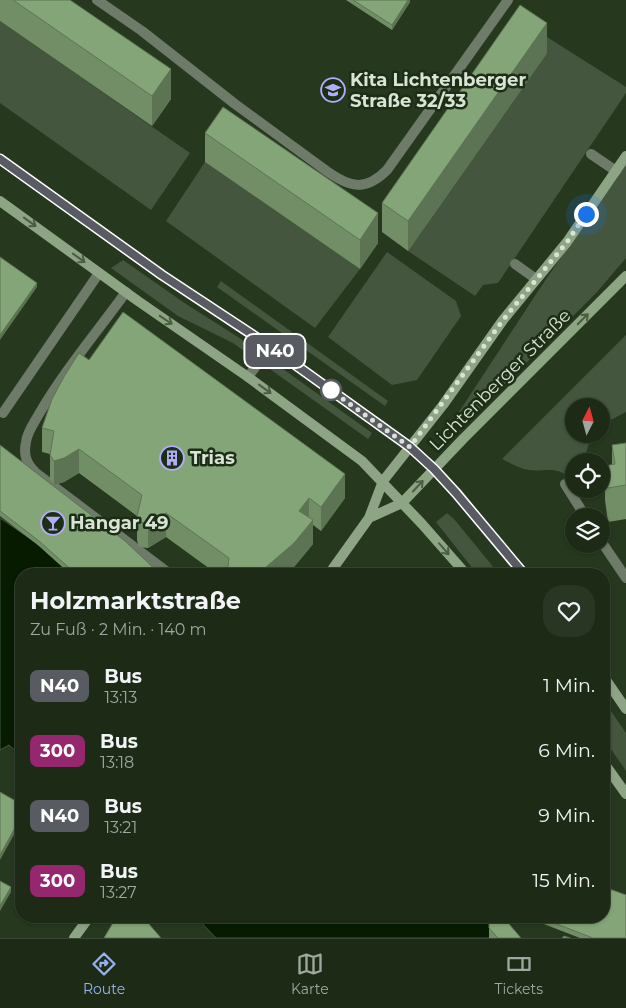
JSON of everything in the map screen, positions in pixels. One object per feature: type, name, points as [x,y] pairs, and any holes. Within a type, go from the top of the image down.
[{"type":"main road","name":"Lichtenberger Straße","points":[[333,568],[369,518],[383,481],[503,320],[567,242],[626,156]]},
{"type":"main road","points":[[0,159],[162,275],[270,347],[410,447],[434,469],[465,503],[519,568]]},
{"type":"main road","points":[[0,201],[248,377],[362,461],[383,481],[461,568]]},
{"type":"main road","name":"Lichtenberger Straße","points":[[369,518],[402,503],[626,276]]},
{"type":"main road","points":[[610,686],[626,709]]},
{"type":"main road","points":[[610,771],[626,794]]},
{"type":"main road","points":[[74,938],[85,923]]},
{"type":"street","points":[[97,0],[142,31],[235,104],[341,181],[354,185],[368,184],[379,178],[387,170],[508,0]]},
{"type":"street","points":[[591,154],[616,171]]},
{"type":"street","points":[[515,264],[536,278]]},
{"type":"street","points":[[3,413],[99,273]]},
{"type":"street","points":[[126,292],[46,403],[31,427],[26,441],[25,454],[28,465],[36,473],[162,568]]},
{"type":"street","points":[[248,377],[270,347]]},
{"type":"street","points":[[609,553],[626,578]]},
{"type":"shaded area","points":[[517,18],[626,87],[626,93],[498,283],[483,285],[475,296],[408,251],[546,53]]},
{"type":"shaded area","points":[[0,21],[190,153],[151,210],[0,103]]},
{"type":"shaded area","points":[[205,162],[360,269],[315,328],[166,221]]},
{"type":"shaded area","points":[[626,164],[626,258],[597,292],[461,428],[453,421],[546,279]]},
{"type":"shaded area","points":[[387,252],[456,301],[461,316],[417,380],[392,385],[328,337]]},
{"type":"shaded area","points":[[123,260],[186,304],[254,346],[254,353],[247,354],[233,343],[178,316],[111,268]]},
{"type":"shaded area","points":[[221,281],[388,401],[385,406],[217,287]]},
{"type":"shaded area","points":[[626,335],[626,412],[610,420],[610,398],[565,398],[565,443],[590,443],[586,453],[565,453],[565,475],[555,470],[526,469],[502,459]]},
{"type":"shaded area","points":[[272,361],[372,433],[368,439],[267,367]]},
{"type":"shaded area","points":[[447,513],[494,568],[472,568],[436,522]]},
{"type":"shaded area","points":[[0,518],[35,542],[64,568],[15,568],[15,750],[9,745],[0,750]]},
{"type":"shaded area","points":[[610,710],[626,733],[626,771],[610,748]]},
{"type":"shaded area","points":[[202,923],[495,923],[509,938],[216,938]]},
{"type":"building","points":[[13,0],[70,0],[171,69],[152,96]]},
{"type":"building","points":[[353,0],[408,0],[392,25]]},
{"type":"building","points":[[520,5],[547,23],[408,221],[382,203]]},
{"type":"building","points":[[223,107],[378,213],[360,240],[205,133]]},
{"type":"building","points":[[0,257],[37,283],[0,335]]},
{"type":"building","name":"Trias","points":[[123,312],[345,474],[321,507],[309,498],[299,511],[313,520],[294,543],[265,568],[228,568],[229,558],[166,513],[148,524],[139,522],[137,516],[142,495],[79,449],[64,458],[54,461],[50,455],[54,431],[42,428],[52,399],[79,353],[89,360]]},
{"type":"building","points":[[626,443],[626,485],[610,488],[610,465],[615,464],[612,445]]},
{"type":"building","points":[[0,445],[125,541],[154,568],[69,568],[39,541],[0,511]]},
{"type":"building","points":[[0,792],[15,801],[15,828],[0,855]]},
{"type":"building","points":[[0,881],[11,887],[0,906]]},
{"type":"building","points":[[610,889],[626,895],[626,938],[593,938],[554,923],[610,923]]},
{"type":"building","points":[[113,923],[148,923],[161,938],[104,938]]},
{"type":"building","points":[[489,923],[508,923],[521,938],[498,938],[489,928]]},
{"type":"bus line","name":"N40","points":[[0,159],[162,275],[265,343],[410,447],[456,493],[519,568]]},
{"type":"place","name":"Kita Lichtenberger Straße 32/33","points":[[333,90]]},
{"type":"place","name":"Trias","points":[[172,458]]},
{"type":"place","name":"Hangar 49","points":[[53,523]]},
{"type":"route","points":[[331,390],[326,387],[410,447],[443,405],[503,320],[567,242],[586,214]]}]
